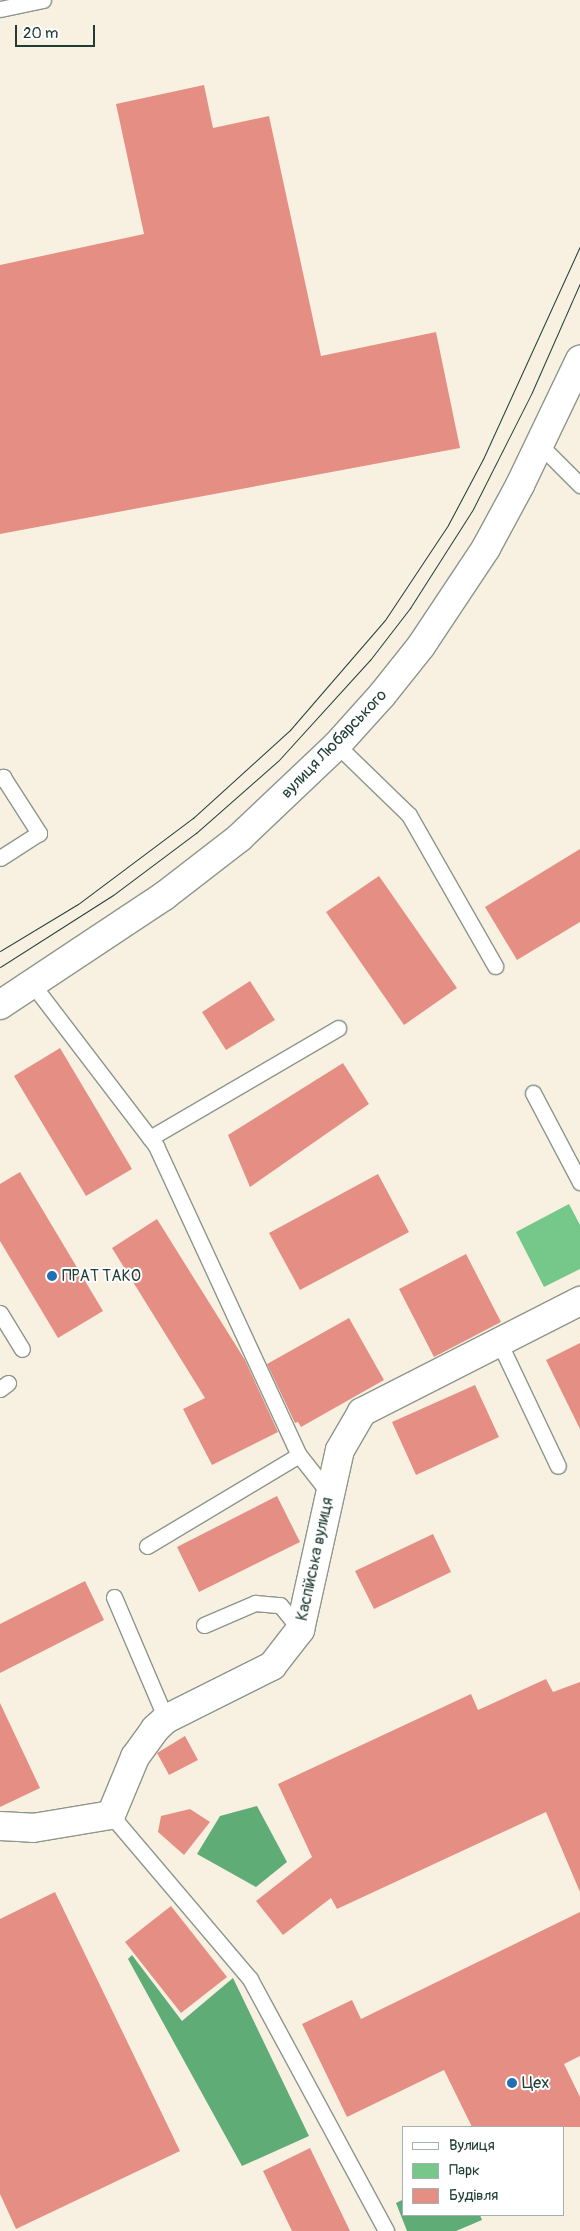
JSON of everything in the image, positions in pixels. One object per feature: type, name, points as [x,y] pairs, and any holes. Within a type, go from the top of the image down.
[{"type":"main road","name":"вулиця Любарського","points":[[0,1005],[33,985],[164,896],[239,838],[337,745],[421,646],[486,548],[540,445],[573,395],[580,360]]},
{"type":"main road","name":"Каспійська вулиця","points":[[111,1815],[135,1757],[155,1729],[166,1719],[272,1666],[300,1630],[313,1584],[328,1492],[340,1450],[362,1412],[580,1301]]},
{"type":"main road","points":[[0,1826],[33,1828],[111,1815]]},
{"type":"lane","points":[[0,9],[43,0]]},
{"type":"lane","points":[[540,445],[580,485]]},
{"type":"lane","points":[[337,745],[409,815],[495,966]]},
{"type":"lane","points":[[0,779],[3,777],[38,833],[0,858]]},
{"type":"lane","points":[[33,985],[150,1138],[299,1455],[328,1492]]},
{"type":"lane","points":[[150,1138],[338,1028]]},
{"type":"lane","points":[[532,1093],[580,1182]]},
{"type":"lane","points":[[0,1313],[22,1349]]},
{"type":"lane","points":[[499,1342],[558,1466]]},
{"type":"lane","points":[[147,1546],[299,1455]]},
{"type":"lane","points":[[114,1597],[166,1719]]},
{"type":"lane","points":[[204,1625],[255,1603],[280,1605],[300,1630]]},
{"type":"lane","points":[[111,1815],[250,1978],[386,2231]]},
{"type":"green space","points":[[569,1204],[580,1225],[580,1269],[544,1287],[516,1232]]},
{"type":"green space","points":[[257,1806],[287,1862],[256,1887],[197,1854],[220,1816]]},
{"type":"green space","points":[[132,1955],[182,2021],[233,1978],[309,2136],[242,2166],[128,1959]]},
{"type":"green space","points":[[402,2200],[402,2216],[480,2216],[482,2220],[456,2231],[407,2231],[396,2203]]},
{"type":"building","points":[[204,85],[213,128],[269,116],[321,356],[436,332],[460,448],[0,534],[0,265],[144,234],[116,104]]},
{"type":"building","points":[[580,849],[580,922],[517,960],[485,907]]},
{"type":"building","points":[[379,876],[457,988],[404,1025],[326,912]]},
{"type":"building","points":[[250,981],[275,1020],[226,1050],[202,1012]]},
{"type":"building","points":[[60,1048],[132,1169],[86,1196],[14,1076]]},
{"type":"building","points":[[343,1063],[369,1104],[250,1187],[228,1135]]},
{"type":"building","name":"ПРАТ ТАКО","points":[[20,1172],[103,1311],[58,1338],[0,1241],[0,1184]]},
{"type":"building","points":[[378,1174],[409,1232],[300,1290],[269,1233]]},
{"type":"building","points":[[157,1219],[245,1360],[278,1432],[212,1465],[183,1409],[205,1398],[112,1248]]},
{"type":"building","points":[[466,1254],[501,1322],[434,1357],[399,1289]]},
{"type":"building","points":[[349,1318],[384,1380],[301,1427],[298,1422],[295,1423],[267,1364]]},
{"type":"building","points":[[580,1343],[580,1429],[546,1360]]},
{"type":"building","points":[[475,1385],[499,1437],[416,1475],[392,1422]]},
{"type":"building","points":[[277,1496],[300,1542],[199,1592],[177,1547]]},
{"type":"building","points":[[433,1534],[451,1572],[374,1609],[355,1571]]},
{"type":"building","points":[[85,1581],[104,1620],[0,1673],[0,1624]]},
{"type":"building","points":[[546,1679],[553,1692],[580,1682],[580,1892],[546,1812],[337,1909],[331,1898],[283,1935],[256,1901],[312,1857],[278,1784],[471,1694],[478,1710]]},
{"type":"building","points":[[0,1703],[40,1788],[0,1807]]},
{"type":"building","points":[[185,1736],[198,1760],[169,1775],[157,1753]]},
{"type":"building","points":[[190,1809],[210,1822],[184,1855],[158,1832],[161,1816]]},
{"type":"building","points":[[55,1892],[180,2151],[16,2229],[0,2194],[0,1919]]},
{"type":"building","points":[[171,1906],[227,1977],[181,2013],[125,1942]]},
{"type":"building","name":"Цех","points":[[580,1912],[580,2056],[564,2064],[580,2097],[580,2127],[472,2126],[444,2070],[347,2117],[302,2024],[352,2000],[361,2019]]},
{"type":"building","points":[[310,2148],[350,2231],[292,2231],[263,2171]]},
{"type":"tram line","points":[[0,951],[78,904],[193,818],[290,730],[385,620],[448,525],[483,459],[580,246]]},
{"type":"tram line","points":[[0,967],[113,895],[196,833],[278,761],[370,660],[410,608],[473,509],[532,392],[580,283]]},
{"type":"place","name":"ПРАТ ТАКО","points":[[52,1276]]},
{"type":"place","name":"Цех","points":[[512,2083]]}]
